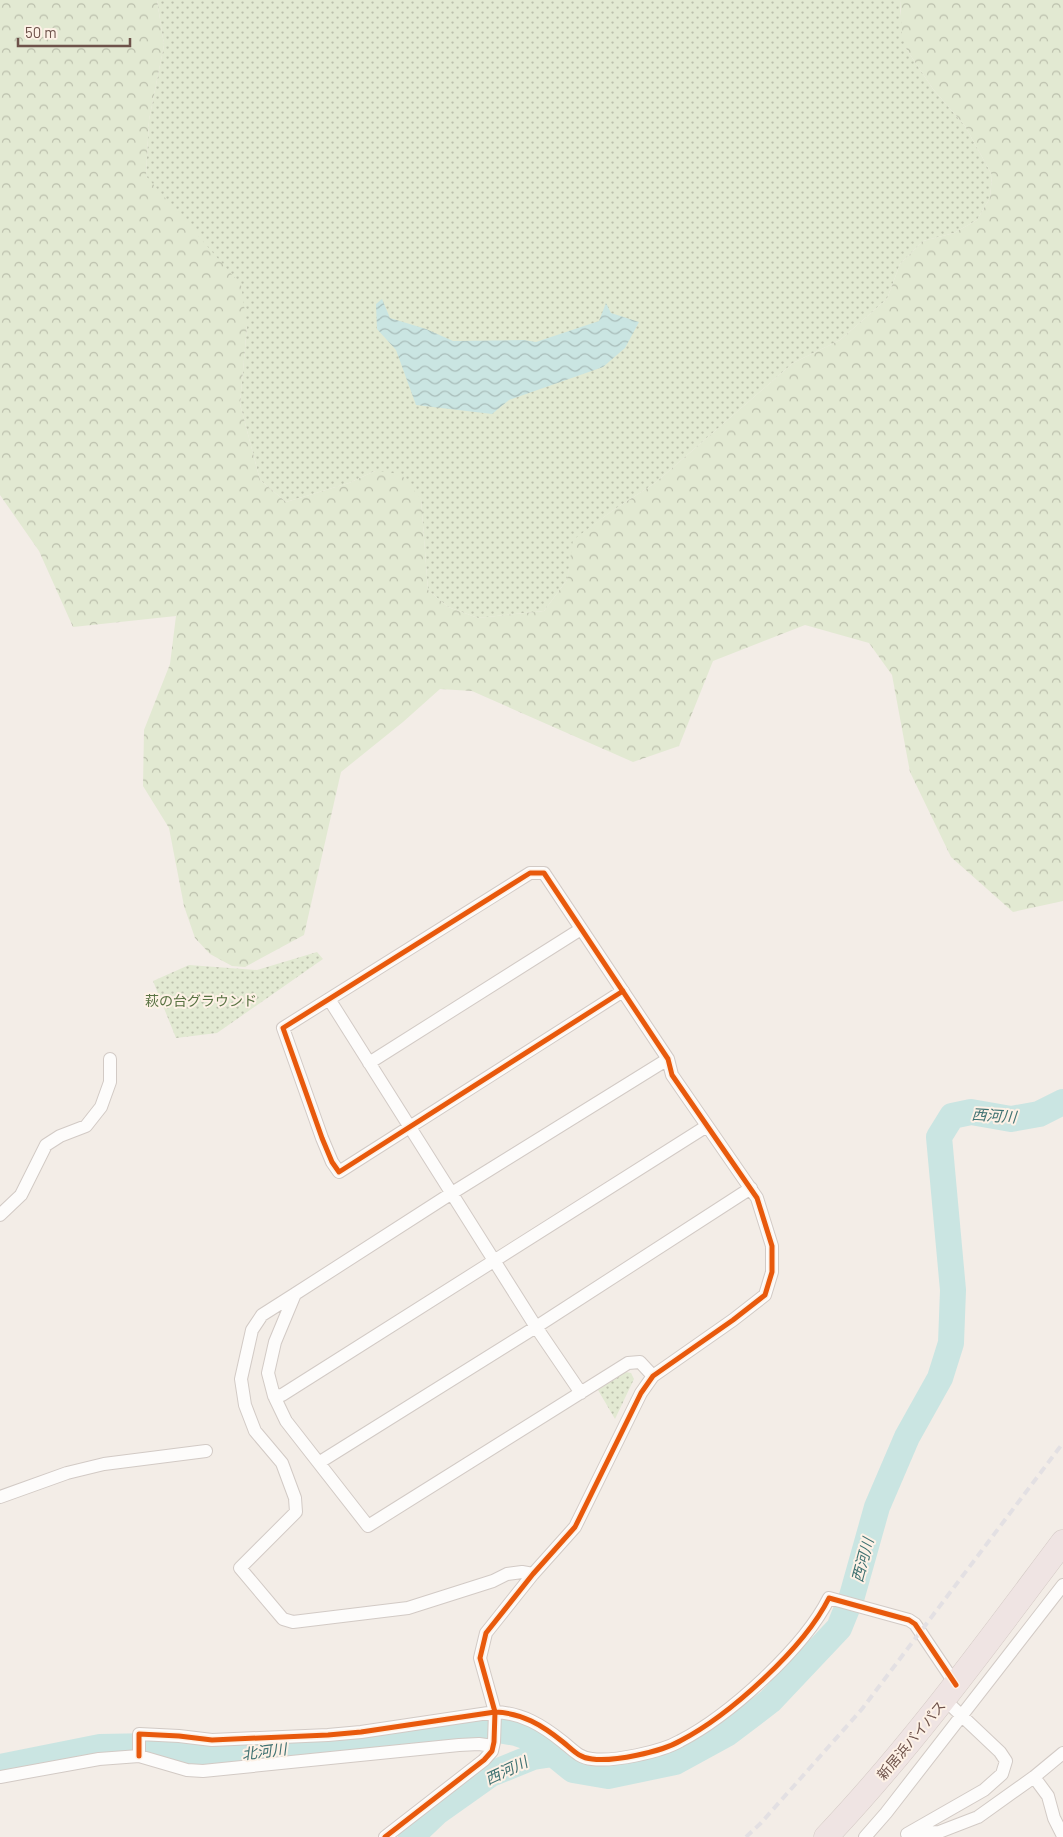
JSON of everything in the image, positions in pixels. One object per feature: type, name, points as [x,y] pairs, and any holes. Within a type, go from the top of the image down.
[{"type":"highway","name":"新居浜バイパス","points":[[826,1837],[862,1800],[951,1692],[1063,1542]]},
{"type":"street","points":[[385,1837],[484,1760],[492,1751],[495,1715],[480,1658],[486,1633],[533,1574],[575,1527],[641,1393],[653,1376],[733,1320],[765,1295],[772,1272],[772,1246],[757,1198],[751,1188],[672,1075],[668,1059],[623,991],[581,929],[544,873],[530,873],[283,1028],[332,1162],[339,1172],[623,991]]},
{"type":"street","points":[[369,1063],[581,929]]},
{"type":"street","points":[[329,999],[536,1327],[581,1393]]},
{"type":"street","points":[[0,1215],[21,1195],[46,1144],[60,1136],[86,1126],[101,1107],[110,1082],[110,1059]]},
{"type":"street","points":[[533,1574],[522,1572],[507,1574],[493,1581],[408,1608],[293,1622],[283,1619],[240,1568],[296,1512],[295,1498],[282,1463],[255,1430],[245,1405],[241,1379],[252,1330],[262,1315],[452,1193],[668,1059]]},
{"type":"street","points":[[274,1396],[282,1395],[707,1126]]},
{"type":"street","points":[[320,1462],[536,1327],[751,1188]]},
{"type":"street","points":[[296,1294],[275,1342],[268,1373],[274,1396],[286,1421],[320,1462],[368,1526],[628,1363],[640,1362],[653,1376]]},
{"type":"street","points":[[0,1497],[67,1473],[94,1466],[206,1451]]},
{"type":"street","points":[[865,1837],[886,1813],[1063,1585]]},
{"type":"street","points":[[139,1754],[139,1734],[212,1740],[328,1735],[495,1715],[506,1712],[532,1720],[580,1756],[592,1759],[615,1758],[659,1750],[680,1742],[709,1724],[744,1696],[792,1650],[829,1598],[909,1620],[915,1624],[962,1716],[1000,1752],[1006,1761],[1002,1774],[984,1790],[905,1836]]},
{"type":"street","points":[[0,1777],[99,1759],[139,1754],[187,1770],[203,1771],[459,1745],[494,1744]]},
{"type":"street","points":[[905,1836],[939,1832],[978,1817],[1034,1777],[1063,1753]]},
{"type":"street","points":[[1034,1777],[1048,1796],[1054,1818],[1063,1836]]},
{"type":"green space","points":[[0,0],[157,0],[164,45],[149,120],[146,176],[241,285],[247,326],[240,404],[260,480],[286,502],[349,483],[375,471],[401,474],[421,499],[428,590],[448,607],[478,618],[544,611],[567,580],[573,540],[612,511],[655,483],[793,363],[840,340],[887,299],[900,264],[923,241],[954,233],[977,220],[990,198],[992,175],[965,126],[933,89],[907,50],[902,36],[900,0],[1063,0],[1063,901],[1013,912],[951,857],[910,772],[892,675],[869,643],[805,625],[713,661],[679,746],[633,762],[472,691],[440,689],[403,722],[341,772],[304,935],[245,967],[232,966],[210,954],[195,938],[184,906],[169,828],[143,786],[144,730],[170,664],[176,616],[73,627],[39,551],[0,495]]},
{"type":"green space","points":[[157,0],[900,0],[907,50],[933,89],[965,126],[992,175],[990,198],[977,220],[954,233],[923,241],[900,264],[887,299],[840,340],[793,363],[655,483],[612,511],[574,540],[567,580],[544,611],[478,618],[448,607],[428,590],[421,499],[375,471],[349,483],[286,502],[260,480],[240,404],[247,326],[146,176],[149,120],[164,45]]},
{"type":"green space","name":"萩の台グラウンド","points":[[317,952],[323,959],[217,1033],[176,1038],[153,981],[189,965],[257,970]]},
{"type":"green space","points":[[626,1372],[631,1373],[634,1379],[615,1419],[598,1390]]},
{"type":"water","points":[[382,299],[390,318],[426,329],[453,341],[524,340],[536,342],[599,321],[606,303],[611,313],[639,322],[625,348],[603,367],[509,400],[492,414],[416,405],[396,350],[377,329],[376,304]]},
{"type":"waterway","name":"西河川","points":[[0,1767],[100,1747],[154,1746],[197,1753],[240,1755],[311,1745],[374,1742],[450,1735],[481,1727],[516,1733],[536,1740],[573,1770],[608,1776],[675,1762],[728,1733],[770,1701],[839,1628],[852,1596],[877,1507],[907,1437],[940,1378],[951,1343],[953,1290],[939,1137],[952,1116],[971,1112],[1011,1119],[1039,1114],[1063,1102]]},
{"type":"waterway","name":"西河川","points":[[411,1837],[436,1813],[491,1774],[533,1757],[553,1754]]},
{"type":"railway","points":[[746,1837],[761,1823],[862,1709],[1063,1443]]},
{"type":"cycle path","points":[[385,1837],[484,1760],[492,1751],[495,1712],[480,1658],[486,1633],[533,1574],[575,1527],[641,1393],[653,1376],[733,1320],[765,1295],[772,1272],[772,1246],[757,1198],[672,1075],[668,1059],[544,873],[530,873],[283,1028],[322,1138],[332,1162],[339,1172],[623,991]]},
{"type":"cycle path","points":[[139,1756],[139,1734],[212,1740],[328,1735],[361,1732],[495,1712],[523,1717],[531,1721],[547,1730],[583,1757],[601,1760],[637,1755],[661,1749],[680,1741],[721,1715],[743,1698],[802,1638],[829,1598],[909,1620],[915,1624],[956,1685]]},
{"type":"water label","name":"北河川","points":[[264,1751]]}]
